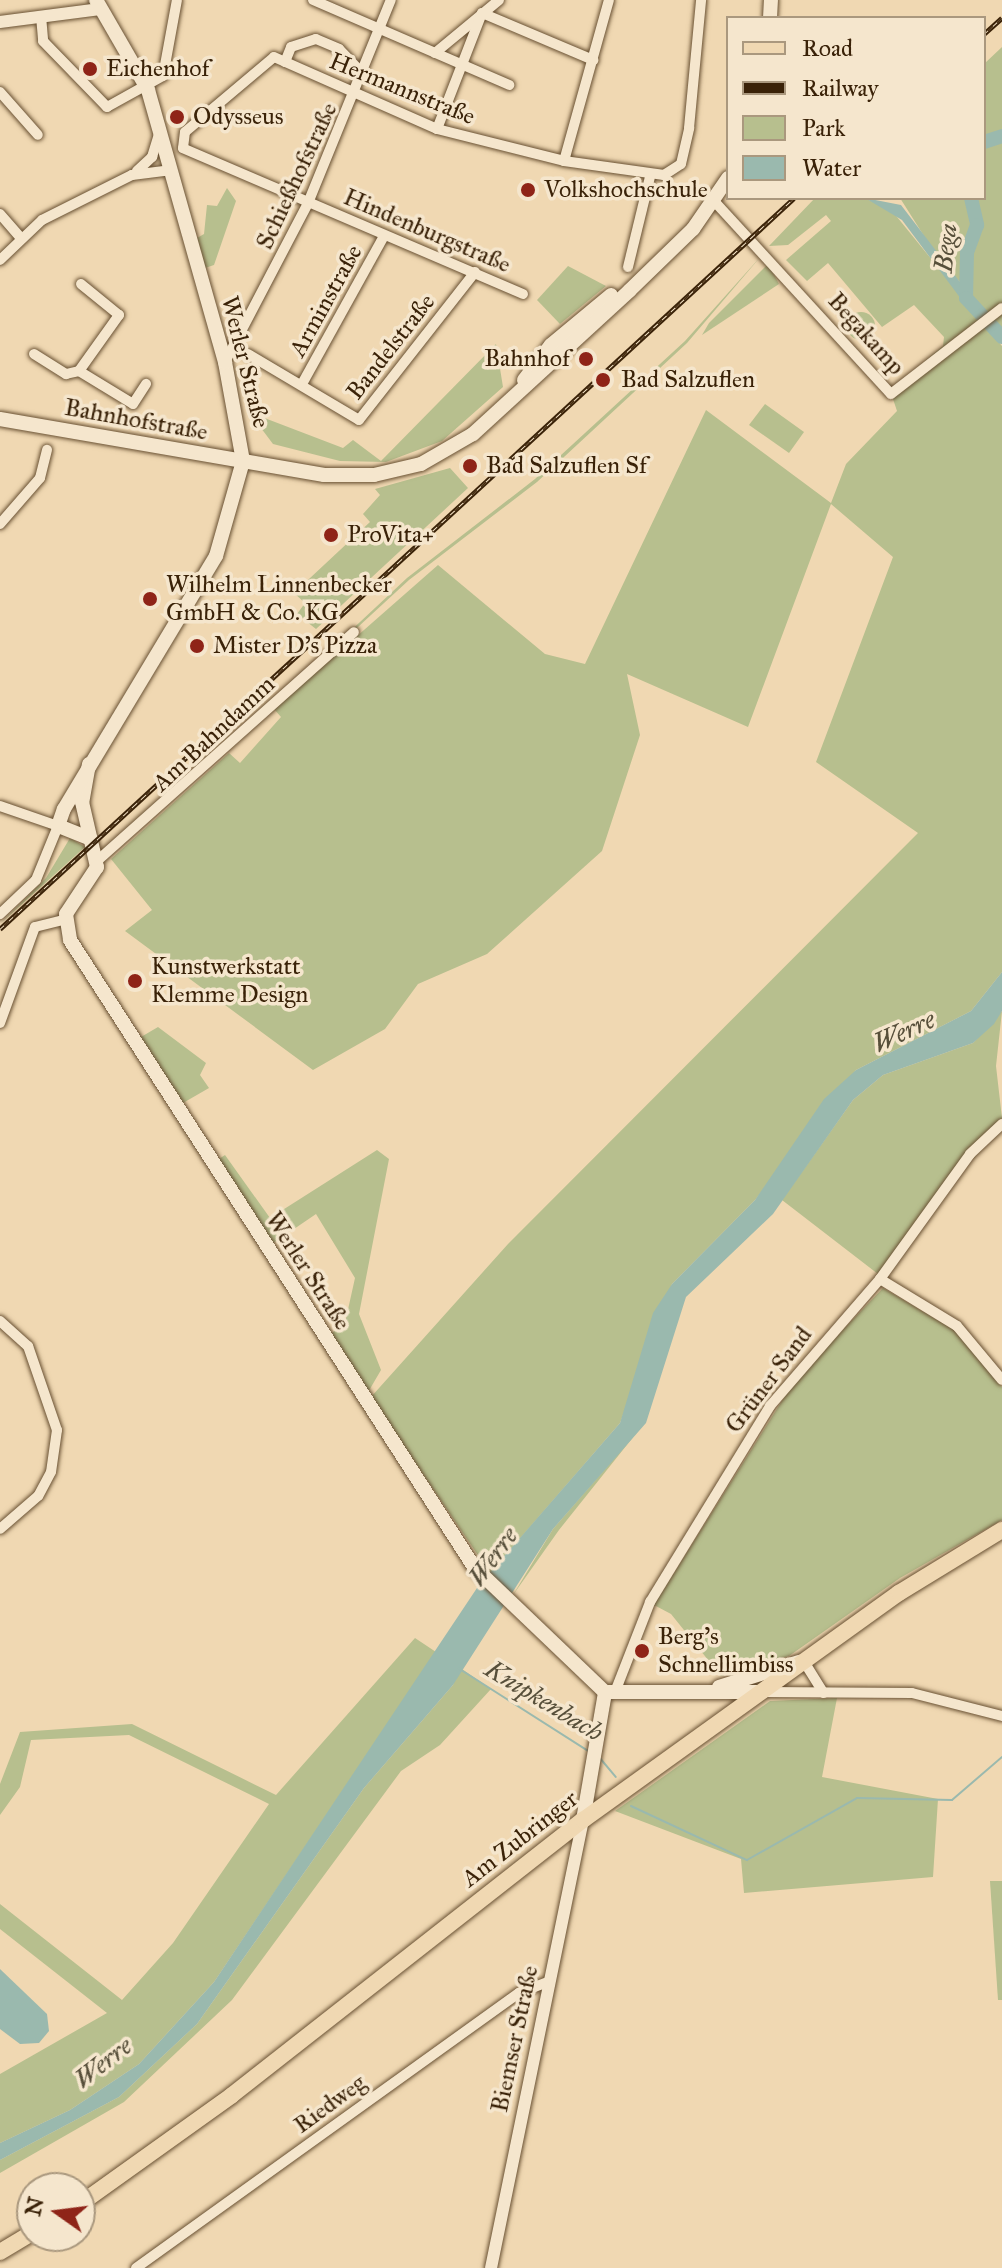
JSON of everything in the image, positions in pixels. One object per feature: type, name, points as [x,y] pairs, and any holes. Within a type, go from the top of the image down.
[{"type":"main road","name":"Werler Straße","points":[[58,826],[89,764],[216,556],[243,461],[225,362],[148,90],[98,4]]},
{"type":"main road","name":"Bahnhofstraße","points":[[0,419],[324,475],[396,472],[449,450],[521,385],[578,320],[642,275],[715,202],[726,182]]},
{"type":"main road","name":"Werler Straße","points":[[89,764],[82,802],[97,861]]},
{"type":"main road","points":[[58,826],[91,839]]},
{"type":"main road","points":[[64,920],[97,861]]},
{"type":"main road","name":"Werler Straße","points":[[64,920],[149,1066],[474,1567],[610,1692]]},
{"type":"main road","name":"Am Zubringer","points":[[96,2193],[232,2095],[583,1820],[803,1660],[1002,1530]]},
{"type":"main road","points":[[706,1691],[803,1660]]},
{"type":"main road","points":[[583,1820],[610,1692],[762,1692]]},
{"type":"street","points":[[41,16],[43,41],[96,104],[107,107],[148,90],[163,76],[177,0]]},
{"type":"street","points":[[313,0],[509,85]]},
{"type":"street","name":"Schießhofstraße","points":[[225,362],[308,203],[357,94],[391,0]]},
{"type":"street","points":[[435,53],[499,0]]},
{"type":"street","points":[[564,161],[609,0]]},
{"type":"street","points":[[628,267],[650,177],[681,164],[701,0]]},
{"type":"street","points":[[0,22],[98,4]]},
{"type":"street","points":[[482,13],[593,60]]},
{"type":"street","points":[[437,129],[482,13]]},
{"type":"street","points":[[285,62],[291,47],[316,39],[339,49],[364,75]]},
{"type":"street","name":"Hindenburgstraße","points":[[285,62],[264,62],[185,132],[183,148],[523,294]]},
{"type":"street","name":"Hermannstraße","points":[[285,62],[437,129],[564,161],[650,177]]},
{"type":"street","points":[[0,92],[38,135]]},
{"type":"street","points":[[0,260],[19,236],[132,175],[152,157],[160,130]]},
{"type":"street","points":[[132,175],[172,170]]},
{"type":"street","name":"Begakamp","points":[[715,202],[891,394],[1000,310]]},
{"type":"street","points":[[0,214],[19,236]]},
{"type":"street","name":"Arminstraße","points":[[302,384],[384,236]]},
{"type":"street","name":"Bandelstraße","points":[[248,354],[359,420],[475,272]]},
{"type":"street","points":[[34,354],[66,374],[79,371],[119,315],[81,284]]},
{"type":"street","points":[[79,371],[133,404],[146,384]]},
{"type":"street","points":[[0,524],[40,478],[47,450]]},
{"type":"street","name":"Am Bahndamm","points":[[97,861],[354,632]]},
{"type":"street","points":[[0,806],[58,826],[36,880],[0,914]]},
{"type":"street","points":[[0,1023],[35,927],[64,920]]},
{"type":"street","name":"Grüner Sand","points":[[610,1692],[640,1622],[738,1456],[808,1355],[880,1279],[970,1154],[1002,1124]]},
{"type":"street","points":[[880,1279],[957,1326],[1002,1380]]},
{"type":"street","points":[[0,1321],[28,1346],[57,1430],[51,1472],[38,1496],[0,1529]]},
{"type":"street","points":[[803,1660],[824,1693]]},
{"type":"street","points":[[762,1692],[912,1693],[1002,1716]]},
{"type":"street","name":"Biemser Straße","points":[[491,2268],[583,1820]]},
{"type":"street","name":"Riedweg","points":[[136,2268],[519,1993],[550,1981]]},
{"type":"green space","points":[[1002,47],[1002,330],[936,255],[901,200],[986,200],[986,62]]},
{"type":"green space","points":[[227,188],[236,201],[214,265],[205,268],[197,238],[204,234],[207,205],[217,206]]},
{"type":"green space","points":[[813,200],[869,200],[893,212],[1002,346],[1002,972],[971,1011],[856,1070],[755,1200],[672,1284],[620,1423],[490,1573],[371,1397],[508,1244],[918,833],[816,762],[893,557],[831,504],[748,727],[627,674],[640,735],[602,851],[487,954],[418,984],[385,1029],[313,1070],[125,931],[152,910],[111,859],[229,753],[240,763],[281,717],[274,709],[438,565],[545,654],[585,664],[706,410],[831,503],[846,464],[897,411],[890,390],[943,346],[944,337],[914,305],[882,327],[828,263],[807,281],[786,260],[831,221],[826,215],[788,245],[769,246]]},
{"type":"green space","points":[[762,255],[687,343],[537,482],[409,580],[158,811],[407,578],[535,479],[685,341]]},
{"type":"green space","points":[[768,264],[779,284],[702,335],[709,323]]},
{"type":"green space","points":[[568,266],[606,286],[560,324],[537,300]]},
{"type":"green space","points":[[861,312],[871,316],[875,326],[871,336],[861,340],[851,336],[847,326],[851,316]]},
{"type":"green space","points":[[496,344],[503,387],[442,441],[386,462],[340,461],[273,444],[249,412],[343,448],[353,440],[381,461]]},
{"type":"green space","points":[[765,404],[804,432],[789,453],[749,425]]},
{"type":"green space","points":[[450,468],[468,488],[316,629],[297,614],[305,603],[294,593],[370,522],[363,514],[380,495],[375,489]]},
{"type":"green space","points":[[70,838],[85,847],[0,924],[46,878]]},
{"type":"green space","points":[[1002,1011],[996,1066],[1002,1118],[967,1153],[878,1274],[782,1200],[853,1100],[883,1075],[973,1043]]},
{"type":"green space","points":[[158,1027],[206,1063],[200,1075],[209,1088],[183,1103],[141,1037]]},
{"type":"green space","points":[[377,1150],[389,1159],[359,1314],[381,1370],[367,1394],[329,1335],[345,1323],[355,1278],[316,1214],[272,1244],[216,1161],[225,1155],[270,1218]]},
{"type":"green space","points":[[883,1288],[954,1330],[1002,1387],[1002,1520],[900,1578],[789,1656],[721,1676],[671,1614],[654,1605],[795,1380]]},
{"type":"green space","points":[[638,1431],[559,1530],[513,1595],[553,1529]]},
{"type":"green space","points":[[415,1638],[436,1652],[214,1982],[139,2064],[70,2110],[0,2143],[0,2074],[107,2013],[0,1929],[0,1904],[122,2000],[173,1943],[269,1804],[129,1735],[31,1740],[20,1787],[0,1815],[0,1784],[20,1732],[132,1724],[276,1795]]},
{"type":"green space","points":[[459,1667],[491,1689],[440,1745],[401,1771],[232,2000],[124,2102],[0,2173],[0,2160],[119,2097],[197,2024],[364,1788],[453,1685]]},
{"type":"green space","points":[[837,1698],[822,1777],[938,1799],[933,1877],[744,1893],[741,1859],[615,1811],[770,1701]]},
{"type":"green space","points":[[990,1881],[1002,1881],[1002,2000],[998,2000]]},
{"type":"water","points":[[868,200],[901,205],[963,286],[964,303],[902,220]]},
{"type":"water","points":[[1002,972],[1002,1011],[994,1024],[973,1043],[883,1075],[853,1100],[773,1214],[686,1297],[646,1423],[553,1529],[453,1685],[364,1788],[197,2024],[119,2097],[0,2160],[0,2143],[70,2110],[139,2064],[214,1982],[479,1585],[620,1423],[653,1313],[672,1284],[755,1200],[824,1099],[856,1070],[971,1011]]},
{"type":"water","points":[[0,1969],[47,2014],[49,2031],[39,2043],[20,2044],[0,2029]]},
{"type":"waterway","name":"Bega","points":[[986,141],[1002,136]]},
{"type":"waterway","name":"Bega","points":[[971,200],[977,225],[967,252],[966,298],[1002,337]]},
{"type":"waterway","name":"Knipkenbach","points":[[458,1668],[590,1752]]},
{"type":"waterway","name":"Knipkenbach","points":[[599,1757],[616,1777]]},
{"type":"waterway","name":"Knipkenbach","points":[[631,1806],[747,1860],[857,1798],[952,1800],[1002,1757]]},
{"type":"railway","points":[[986,32],[1002,18]]},
{"type":"railway","points":[[0,929],[792,200]]},
{"type":"place","name":"Eichenhof","points":[[90,69]]},
{"type":"place","name":"Odysseus","points":[[177,117]]},
{"type":"place","name":"Volkshochschule","points":[[528,190]]},
{"type":"place","name":"Bahnhof","points":[[586,359]]},
{"type":"place","name":"Bad Salzuflen","points":[[603,380]]},
{"type":"place","name":"Bad Salzuflen Sf","points":[[470,466]]},
{"type":"place","name":"ProVita+","points":[[331,535]]},
{"type":"place","name":"Wilhelm Linnenbecker GmbH & Co. KG","points":[[150,599]]},
{"type":"place","name":"Mister D's Pizza","points":[[197,646]]},
{"type":"place","name":"Kunstwerkstatt Klemme Design","points":[[135,981]]},
{"type":"place","name":"Berg's Schnellimbiss","points":[[642,1651]]},
{"type":"water label","name":"Werre","points":[[904,1032]]},
{"type":"water label","name":"Werre","points":[[493,1557]]},
{"type":"water label","name":"Werre","points":[[103,2063]]}]
